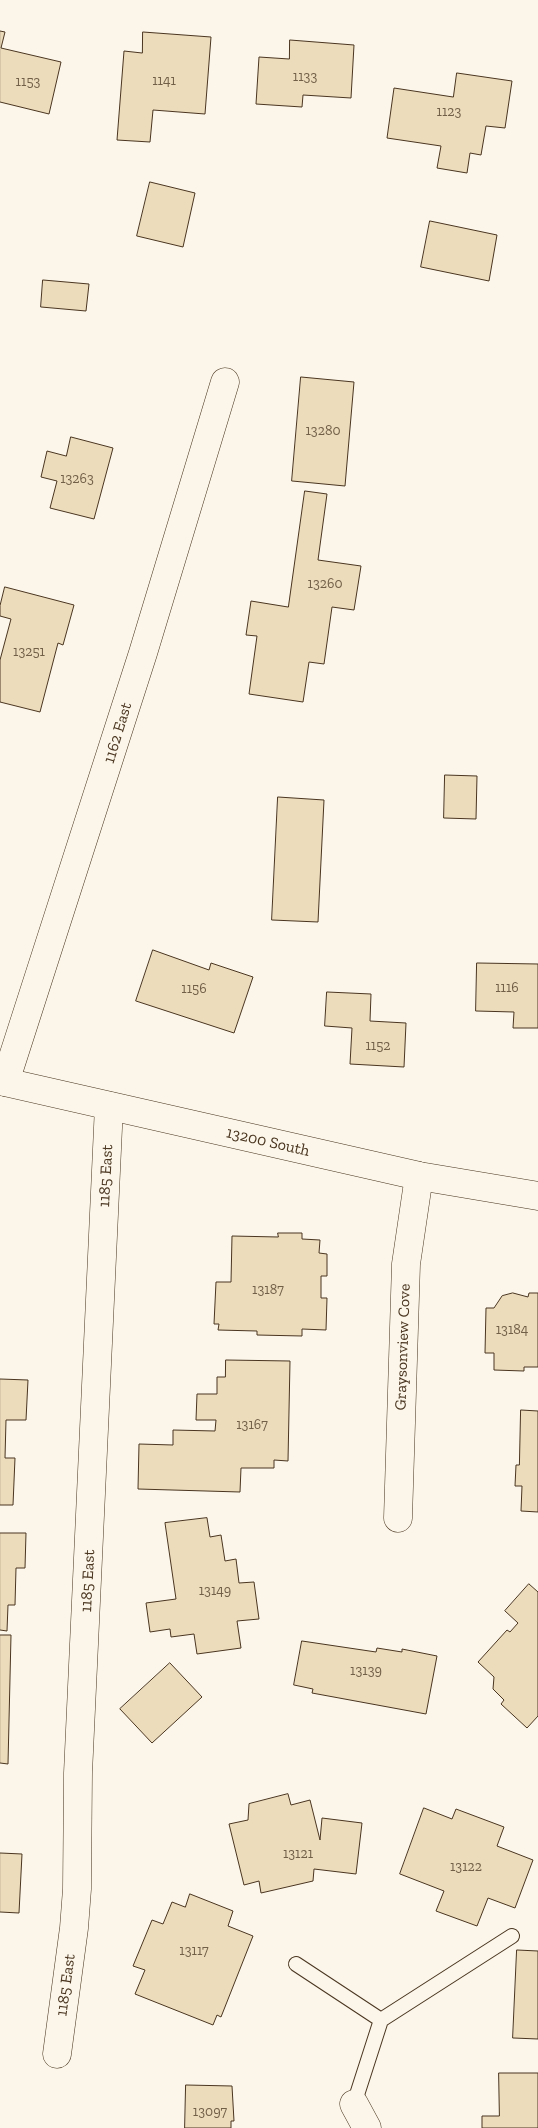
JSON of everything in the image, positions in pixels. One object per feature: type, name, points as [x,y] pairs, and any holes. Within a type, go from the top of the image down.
[{"type":"street","name":"1162 East","points":[[3,1082],[140,663],[225,382]]},
{"type":"street","name":"13200 South","points":[[3,1082],[419,1176],[538,1196]]},
{"type":"street","name":"1185 East","points":[[57,2054],[74,1928],[77,1889],[78,1774],[109,1106]]},
{"type":"street","name":"Graysonview Cove","points":[[398,1518],[406,1264],[419,1176]]},
{"type":"street","points":[[354,2104],[366,2128]]},
{"type":"lane","points":[[354,2104],[381,2020],[512,1936]]},
{"type":"lane","points":[[296,1964],[381,2020]]},
{"type":"building","points":[[0,31],[5,32],[1,48],[61,62],[49,114],[0,102]]},
{"type":"building","points":[[143,32],[211,37],[205,114],[153,110],[150,142],[117,140],[124,51],[142,53]]},
{"type":"building","points":[[290,40],[354,45],[351,98],[303,95],[302,107],[256,104],[259,57],[289,59]]},
{"type":"building","points":[[457,73],[512,81],[505,128],[486,126],[481,155],[470,153],[467,173],[437,168],[441,146],[387,138],[394,88],[453,97]]},
{"type":"building","points":[[150,182],[195,193],[183,247],[137,236]]},
{"type":"building","points":[[430,221],[497,235],[489,281],[421,267]]},
{"type":"building","points":[[43,280],[89,284],[86,311],[41,307]]},
{"type":"building","points":[[301,377],[354,382],[345,486],[292,481]]},
{"type":"building","points":[[71,437],[113,448],[94,519],[50,508],[57,481],[41,477],[47,451],[66,456]]},
{"type":"building","points":[[305,491],[327,494],[318,560],[361,566],[354,610],[332,607],[324,664],[309,662],[303,702],[249,694],[257,636],[246,635],[251,601],[288,607]]},
{"type":"building","points":[[5,587],[74,605],[63,645],[58,643],[40,712],[0,702],[0,660],[11,619],[0,616],[0,606]]},
{"type":"building","points":[[445,775],[477,776],[476,819],[444,818]]},
{"type":"building","points":[[278,797],[324,800],[318,922],[272,920]]},
{"type":"building","points":[[153,950],[209,970],[211,963],[253,977],[234,1033],[136,1001]]},
{"type":"building","points":[[477,963],[538,964],[538,1028],[513,1028],[514,1012],[476,1011]]},
{"type":"building","points":[[327,992],[371,994],[370,1021],[406,1023],[404,1067],[350,1064],[352,1028],[325,1026]]},
{"type":"building","points":[[278,1233],[302,1233],[302,1239],[320,1240],[319,1253],[327,1254],[327,1276],[321,1276],[321,1298],[327,1298],[326,1330],[302,1329],[302,1336],[257,1335],[257,1331],[218,1330],[219,1324],[214,1324],[216,1282],[231,1282],[232,1236],[278,1237]]},
{"type":"building","points":[[513,1293],[528,1297],[529,1293],[538,1293],[538,1367],[524,1367],[524,1371],[494,1370],[494,1353],[485,1353],[486,1308],[494,1308],[502,1296]]},
{"type":"building","points":[[226,1360],[290,1361],[288,1461],[274,1460],[274,1468],[241,1468],[240,1492],[138,1489],[139,1444],[173,1445],[173,1430],[215,1431],[216,1420],[196,1420],[197,1394],[217,1394],[217,1377],[225,1377]]},
{"type":"building","points":[[0,1379],[28,1380],[26,1420],[6,1420],[5,1458],[15,1458],[13,1505],[0,1505]]},
{"type":"building","points":[[521,1410],[538,1411],[538,1512],[521,1511],[522,1486],[515,1486],[516,1465],[519,1465]]},
{"type":"building","points":[[207,1518],[210,1537],[221,1535],[225,1561],[236,1559],[239,1583],[254,1582],[259,1619],[237,1621],[241,1648],[197,1654],[194,1634],[171,1637],[170,1629],[150,1632],[146,1603],[176,1599],[165,1523]]},
{"type":"building","points":[[0,1533],[26,1533],[25,1568],[16,1568],[15,1605],[8,1605],[7,1631],[0,1630]]},
{"type":"building","points":[[529,1584],[538,1592],[538,1716],[527,1728],[501,1704],[504,1700],[493,1689],[494,1677],[478,1662],[507,1630],[510,1632],[518,1623],[505,1611]]},
{"type":"building","points":[[0,1635],[11,1635],[8,1764],[0,1763]]},
{"type":"building","points":[[302,1641],[376,1652],[377,1648],[402,1652],[402,1649],[437,1656],[426,1714],[312,1693],[313,1689],[294,1685]]},
{"type":"building","points":[[170,1663],[202,1697],[152,1743],[120,1709]]},
{"type":"building","points":[[288,1794],[291,1805],[310,1800],[320,1840],[322,1818],[362,1823],[356,1874],[314,1869],[313,1881],[261,1893],[259,1881],[244,1885],[229,1824],[248,1820],[249,1804]]},
{"type":"building","points":[[424,1808],[452,1819],[456,1809],[504,1827],[497,1846],[533,1860],[515,1908],[488,1898],[477,1926],[436,1911],[444,1891],[400,1874]]},
{"type":"building","points":[[0,1853],[22,1854],[19,1913],[0,1912]]},
{"type":"building","points":[[190,1894],[233,1911],[228,1926],[253,1936],[221,2017],[217,2015],[213,2025],[135,1994],[145,1970],[133,1966],[152,1920],[163,1924],[172,1902],[185,1907]]},
{"type":"building","points":[[517,1950],[538,1951],[538,2039],[513,2038]]},
{"type":"building","points":[[499,2073],[538,2073],[538,2128],[482,2128],[482,2116],[499,2116]]},
{"type":"building","points":[[186,2085],[232,2086],[234,2121],[231,2121],[231,2128],[185,2128]]}]
